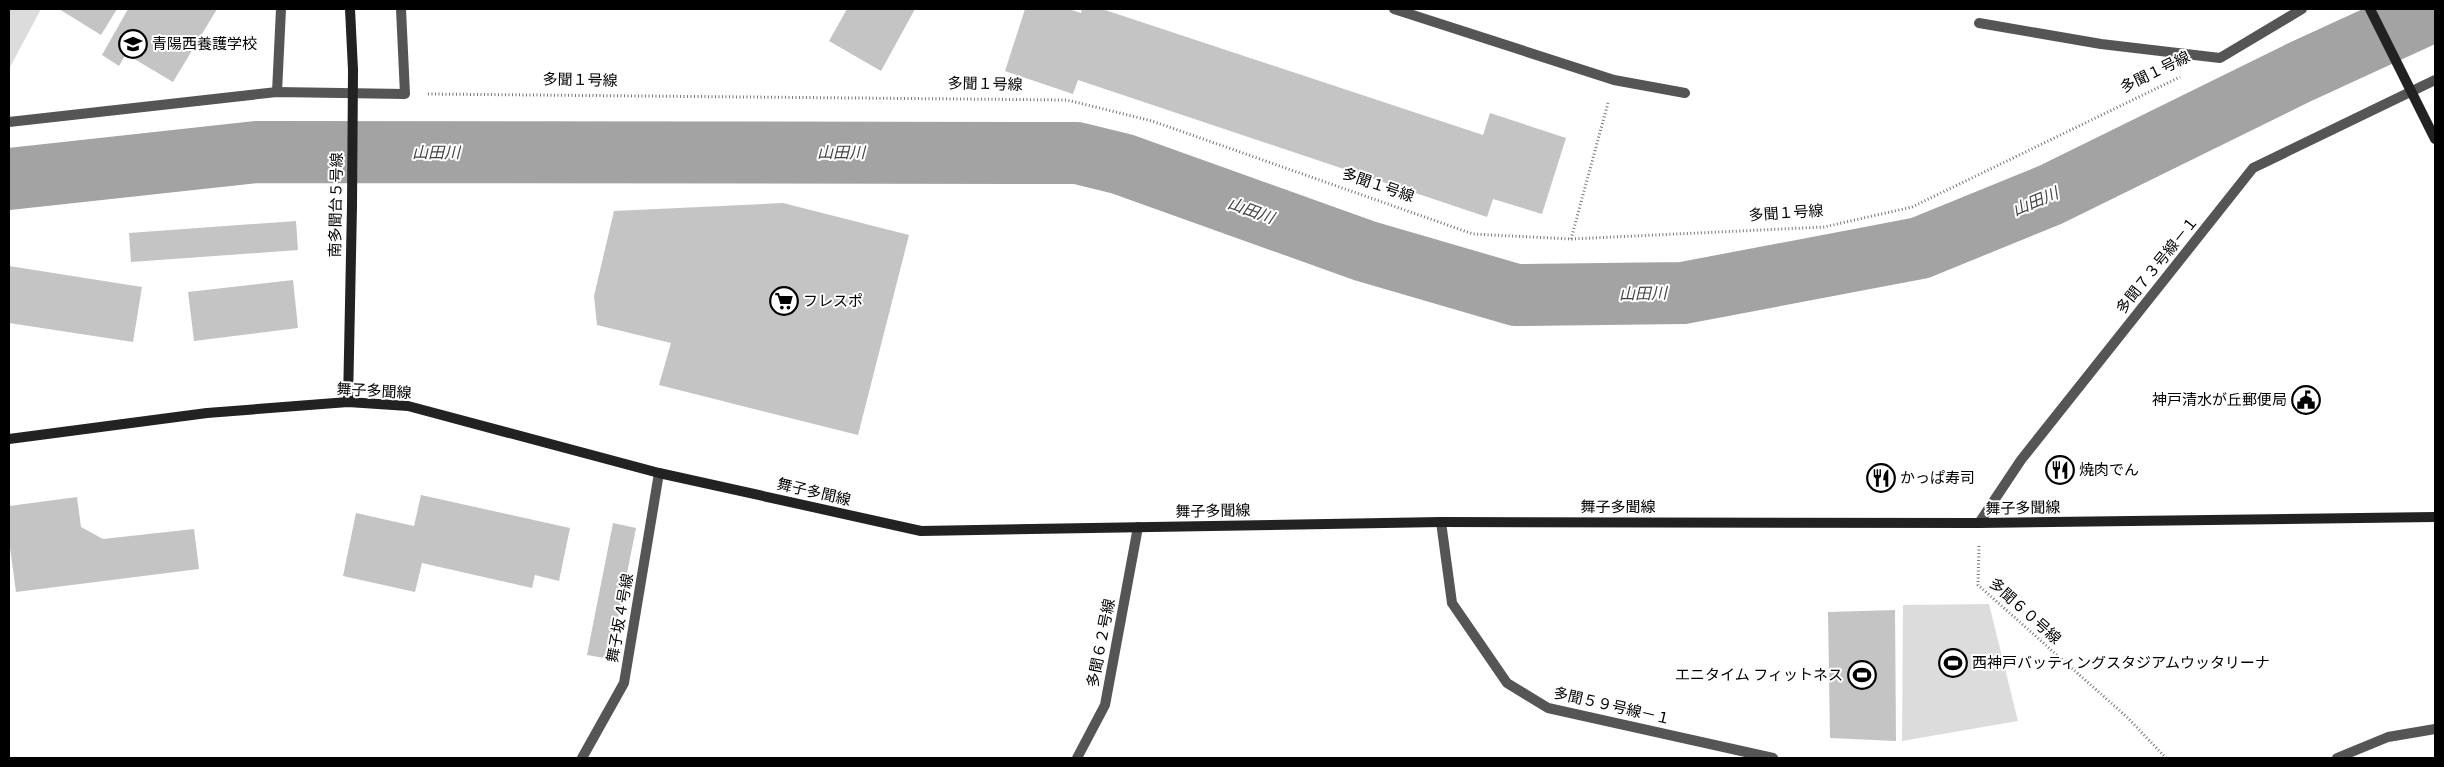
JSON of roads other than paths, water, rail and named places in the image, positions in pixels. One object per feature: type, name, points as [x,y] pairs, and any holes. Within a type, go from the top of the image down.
[{"type":"street","points":[[277,92],[281,9]]},
{"type":"street","name":"南多聞台５号線","points":[[348,402],[353,70],[350,9]]},
{"type":"street","points":[[9,122],[277,92],[404,94],[401,9]]},
{"type":"street","points":[[1394,9],[1614,80],[1685,93]]},
{"type":"street","points":[[1979,23],[2101,44],[2220,58],[2302,9]]},
{"type":"street","points":[[2370,9],[2435,139]]},
{"type":"street","name":"多聞７３号線－１","points":[[1979,523],[2021,460],[2253,168],[2435,80]]},
{"type":"street","name":"舞子多聞線","points":[[9,439],[207,414],[348,402],[408,406],[659,473],[921,531],[1441,522],[1979,523],[2435,517]]},
{"type":"street","name":"舞子坂４号線","points":[[582,758],[624,683],[659,473]]},
{"type":"street","name":"多聞５９号線－１","points":[[1441,522],[1452,603],[1507,683],[1548,708],[1773,758]]},
{"type":"street","name":"多聞６２号線","points":[[1077,758],[1105,705],[1138,527]]},
{"type":"street","points":[[2337,758],[2388,738],[2435,729]]},
{"type":"waterway","name":"山田川","points":[[9,179],[256,152],[1077,153],[1122,164],[1365,251],[1516,295],[1683,293],[1920,248],[2050,195],[2300,72],[2435,10]]},
{"type":"place","name":"青陽西養護学校","points":[[133,44]]},
{"type":"place","name":"フレスポ","points":[[784,301]]},
{"type":"place","name":"神戸清水が丘郵便局","points":[[2306,400]]},
{"type":"place","name":"焼肉でん","points":[[2060,470]]},
{"type":"place","name":"かっぱ寿司","points":[[1881,478]]},
{"type":"place","name":"西神戸バッティングスタジアムウッタリーナ","points":[[1953,663]]},
{"type":"place","name":"エニタイム フィットネス","points":[[1862,675]]}]
